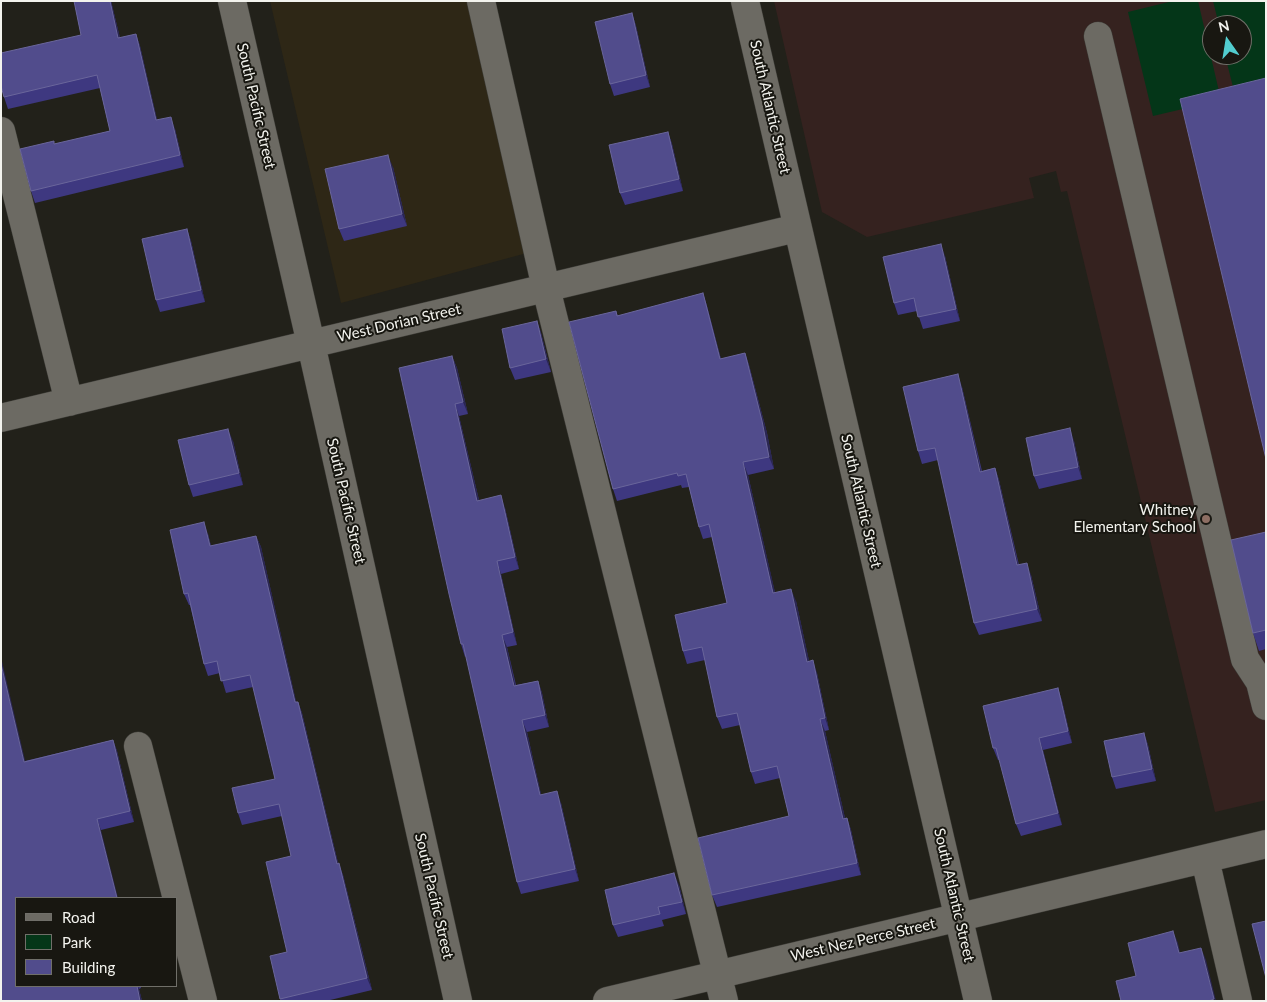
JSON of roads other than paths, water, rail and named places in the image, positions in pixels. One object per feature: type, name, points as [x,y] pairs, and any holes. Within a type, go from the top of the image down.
[{"type":"street","name":"South Pacific Street","points":[[232,1],[458,1001]]},
{"type":"street","points":[[481,1],[546,288],[724,1001]]},
{"type":"street","name":"South Atlantic Street","points":[[745,1],[978,1001]]},
{"type":"street","points":[[1098,36],[1245,659],[1264,690]]},
{"type":"street","points":[[1,130],[69,402]]},
{"type":"street","name":"West Dorian Street","points":[[1,418],[797,228]]},
{"type":"street","points":[[138,746],[176,897]]},
{"type":"street","name":"West Nez Perce Street","points":[[607,1001],[1266,844]]},
{"type":"street","points":[[1205,859],[1238,1001]]},
{"type":"street","points":[[178,903],[203,1001]]},
{"type":"place","name":"Whitney Elementary School","points":[[1206,519]]}]
